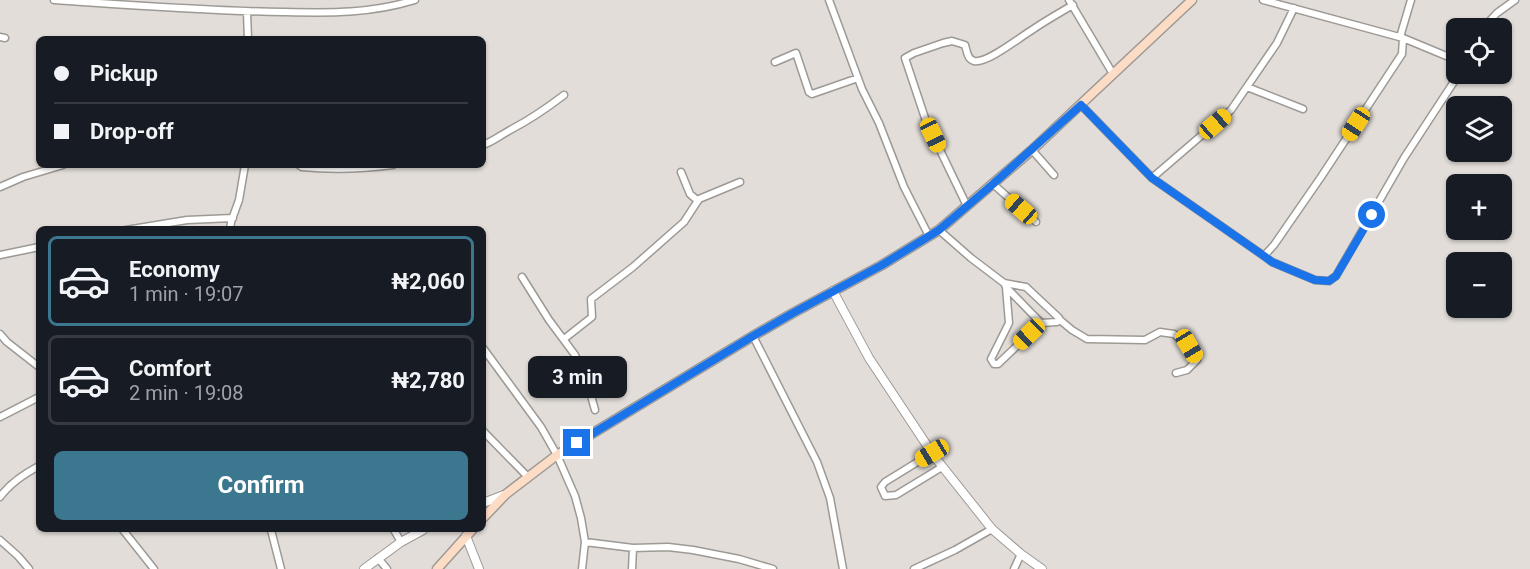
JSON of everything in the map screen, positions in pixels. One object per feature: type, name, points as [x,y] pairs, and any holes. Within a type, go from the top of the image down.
[{"type":"main road","points":[[486,515],[506,494],[557,455],[753,336],[882,265],[939,230],[1032,150],[1192,0]]},
{"type":"main road","points":[[437,569],[469,533]]},
{"type":"street","points":[[54,0],[124,2],[248,12],[323,14],[393,7],[415,0]]},
{"type":"street","points":[[829,0],[858,78],[879,123],[904,187],[928,236]]},
{"type":"street","points":[[1263,0],[1401,38],[1446,55]]},
{"type":"street","points":[[1264,256],[1321,177],[1402,54],[1401,38],[1411,0]]},
{"type":"street","points":[[1492,18],[1514,0]]},
{"type":"street","points":[[967,206],[926,121],[905,58],[907,56],[952,41],[964,45],[967,55],[976,61],[1005,49],[1071,3],[1113,74]]},
{"type":"street","points":[[1152,178],[1231,110],[1276,43],[1294,8]]},
{"type":"street","points":[[248,12],[248,36]]},
{"type":"street","points":[[775,62],[796,53],[809,92],[812,94],[858,78]]},
{"type":"street","points":[[1081,105],[1152,178],[1272,262],[1315,280],[1329,281],[1336,276],[1404,158],[1452,84]]},
{"type":"street","points":[[1247,87],[1303,109]]},
{"type":"street","points":[[486,144],[543,111],[564,95]]},
{"type":"street","points":[[1032,150],[1054,176]]},
{"type":"street","points":[[0,187],[53,168]]},
{"type":"street","points":[[230,226],[239,200],[244,168]]},
{"type":"street","points":[[311,168],[329,170],[365,168]]},
{"type":"street","points":[[681,172],[690,194],[698,201]]},
{"type":"street","points":[[564,339],[592,317],[591,299],[633,267],[684,222],[699,199],[740,182]]},
{"type":"street","points":[[993,184],[1036,222]]},
{"type":"street","points":[[150,226],[187,220],[233,218]]},
{"type":"street","points":[[939,230],[1005,285],[1041,323]]},
{"type":"street","points":[[0,255],[36,248]]},
{"type":"street","points":[[522,277],[549,320],[575,355],[588,385],[595,410]]},
{"type":"street","points":[[1005,285],[1026,287],[1060,320],[1087,339],[1145,340],[1160,332],[1174,334],[1189,346],[1197,360],[1186,370],[1176,373]]},
{"type":"street","points":[[1005,285],[1009,323],[991,359],[994,364],[998,364],[1041,323],[1060,320]]},
{"type":"street","points":[[833,291],[869,358],[942,467],[992,529],[1042,569]]},
{"type":"street","points":[[0,334],[36,365]]},
{"type":"street","points":[[753,336],[817,462],[830,498],[843,569]]},
{"type":"street","points":[[486,352],[541,427],[557,455],[575,496],[581,518],[585,542],[582,569]]},
{"type":"street","points":[[0,417],[36,399]]},
{"type":"street","points":[[486,434],[528,477]]},
{"type":"street","points":[[932,453],[885,482],[881,487],[885,496],[896,495],[942,467]]},
{"type":"street","points":[[0,496],[13,482],[36,467]]},
{"type":"street","points":[[486,502],[506,494]]},
{"type":"street","points":[[914,569],[955,550],[992,529]]},
{"type":"street","points":[[125,532],[154,569]]},
{"type":"street","points":[[271,532],[281,569]]},
{"type":"street","points":[[395,532],[401,542]]},
{"type":"street","points":[[364,569],[401,542],[419,532]]},
{"type":"street","points":[[469,533],[479,569]]},
{"type":"street","points":[[0,540],[29,569]]},
{"type":"street","points":[[585,542],[633,548],[668,547],[693,550],[739,559],[773,569]]},
{"type":"street","points":[[632,569],[633,548]]},
{"type":"street","points":[[1014,569],[1021,554]]},
{"type":"street","points":[[378,558],[387,569]]},
{"type":"route","points":[[577,443],[753,336],[882,265],[939,230],[1081,105],[1152,178],[1272,262],[1315,280],[1329,281],[1336,276],[1372,215]]}]
